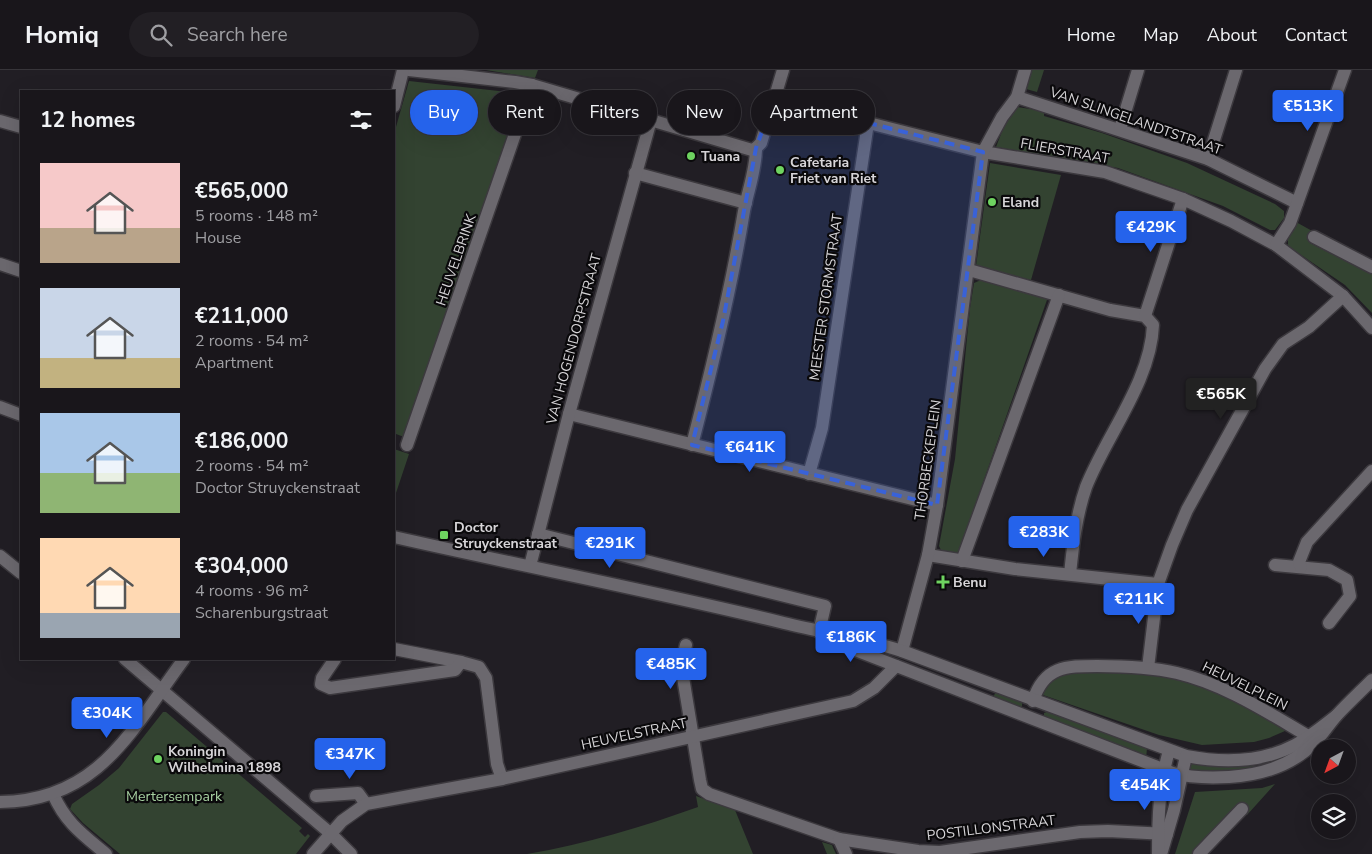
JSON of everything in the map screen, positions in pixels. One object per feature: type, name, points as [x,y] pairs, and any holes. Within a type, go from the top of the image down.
[{"type":"street","points":[[395,102],[403,70]]},
{"type":"street","points":[[409,70],[515,82],[571,96]]},
{"type":"street","points":[[777,90],[783,70]]},
{"type":"street","points":[[983,152],[1002,117],[1018,97],[1025,70]]},
{"type":"street","points":[[1120,129],[1138,70]]},
{"type":"street","points":[[1208,158],[1236,70]]},
{"type":"street","points":[[1276,245],[1290,223],[1346,70]]},
{"type":"street","name":"HEUVELBRINK","points":[[407,445],[532,85]]},
{"type":"street","name":"VAN SLINGELANDTSTRAAT","points":[[1018,97],[1208,158],[1297,203]]},
{"type":"street","points":[[0,121],[20,127]]},
{"type":"street","points":[[657,122],[747,149],[756,148],[761,143],[763,135]]},
{"type":"street","name":"FLIERSTRAAT","points":[[875,124],[983,152],[1105,172],[1183,199],[1231,221],[1276,245],[1343,296],[1372,328]]},
{"type":"street","name":"VAN HOGENDORPSTRAAT","points":[[530,566],[569,414],[646,135]]},
{"type":"street","name":"MEESTER STORMSTRAAT","points":[[809,474],[823,419],[866,135]]},
{"type":"street","points":[[692,445],[723,322],[754,169],[756,148]]},
{"type":"street","name":"THORBECKEPLEIN","points":[[896,666],[902,651],[928,555],[937,505],[983,152]]},
{"type":"street","points":[[635,173],[746,203]]},
{"type":"street","points":[[1145,316],[1183,199]]},
{"type":"street","points":[[1314,238],[1372,267]]},
{"type":"street","points":[[0,264],[20,271]]},
{"type":"street","points":[[969,270],[1110,310],[1145,316],[1152,325],[1152,341],[1141,374],[1086,487],[1074,532],[1070,574]]},
{"type":"street","points":[[962,562],[1059,295]]},
{"type":"street","points":[[1148,668],[1158,584],[1187,510],[1265,369],[1283,344],[1309,328],[1343,296]]},
{"type":"street","points":[[0,407],[20,415]]},
{"type":"street","points":[[569,414],[937,505]]},
{"type":"street","points":[[1302,567],[1299,562],[1306,542],[1372,471]]},
{"type":"street","points":[[538,534],[825,606],[819,632]]},
{"type":"street","points":[[395,537],[698,602],[819,632],[856,638],[902,651],[1186,756],[1228,761],[1252,759],[1283,750],[1312,738]]},
{"type":"street","points":[[928,555],[962,562],[1158,584]]},
{"type":"street","points":[[0,556],[20,572]]},
{"type":"street","points":[[1275,565],[1329,570],[1347,580],[1350,596],[1329,623]]},
{"type":"street","points":[[819,632],[837,643],[1182,776],[1218,778],[1261,773],[1288,763],[1302,754],[1312,738],[1372,680]]},
{"type":"street","name":"POSTILLONSTRAAT","points":[[686,644],[681,665],[700,780],[702,789],[709,794],[839,840],[918,852],[934,852],[1080,832],[1108,831],[1163,834]]},
{"type":"street","points":[[395,649],[479,667],[486,678],[497,764],[502,779]]},
{"type":"street","points":[[126,660],[330,833],[351,854]]},
{"type":"street","points":[[0,802],[20,801],[53,794],[79,782],[102,764],[126,738],[183,660]]},
{"type":"street","points":[[334,660],[322,678],[322,684],[330,688],[455,670],[462,662]]},
{"type":"street","name":"HEUVELSTRAAT","points":[[313,854],[342,821],[366,804],[502,779],[853,700],[874,688],[896,666]]},
{"type":"street","name":"HEUVELPLEIN","points":[[1026,717],[1038,688],[1056,670],[1090,666],[1148,668],[1186,675],[1211,684],[1258,707],[1312,738]]},
{"type":"street","points":[[1160,854],[1163,834],[1163,769],[1169,751]]},
{"type":"street","points":[[1163,834],[1182,776],[1186,756]]},
{"type":"street","points":[[316,796],[358,793],[366,804]]},
{"type":"street","points":[[53,794],[66,818],[106,854]]},
{"type":"street","points":[[1199,854],[1242,809]]},
{"type":"street","points":[[839,840],[846,854]]},
{"type":"highlighted area","points":[[774,99],[983,152],[937,505],[692,445],[723,321],[756,148]]},
{"type":"green space","points":[[486,70],[538,70],[535,78]]},
{"type":"green space","points":[[1031,70],[1044,70],[1037,92],[1026,89]]},
{"type":"green space","points":[[409,81],[490,90],[488,90],[488,135],[508,135],[404,437],[396,434],[395,437],[395,130]]},
{"type":"green space","points":[[1017,107],[1044,111],[1044,116],[1102,133],[1187,163],[1275,204],[1284,211],[1284,218],[1275,230],[1270,230],[1223,206],[1118,168],[996,147],[1006,121]]},
{"type":"green space","points":[[990,163],[1061,175],[1031,280],[976,266]]},
{"type":"green space","points":[[1296,222],[1314,232],[1310,243],[1372,274],[1372,313],[1345,285],[1288,246],[1288,238]]},
{"type":"green space","points":[[981,280],[1048,297],[958,554],[942,552],[939,546],[955,459],[970,308],[974,283]]},
{"type":"green space","points":[[395,449],[409,454],[395,496]]},
{"type":"green space","points":[[1125,669],[1202,684],[1284,727],[1285,731],[1254,742],[1202,745],[1159,735],[1040,694],[1057,673]]},
{"type":"green space","points":[[996,692],[1022,702],[1022,706],[1020,709],[994,701],[993,697]]},
{"type":"green space","points":[[1049,711],[1147,748],[1146,759],[1044,719],[1044,713]]},
{"type":"green space","name":"Mertersempark","points":[[163,712],[166,712],[302,828],[299,831],[305,837],[308,834],[310,836],[296,854],[120,854],[83,823],[70,809],[72,804],[119,768]]},
{"type":"green space","points":[[1192,762],[1253,763],[1255,767],[1234,773],[1190,771],[1189,768]]},
{"type":"green space","points":[[1275,784],[1247,815],[1238,807],[1193,854],[1175,854],[1195,792],[1262,788]]},
{"type":"green space","points":[[696,796],[735,810],[753,854],[527,854],[592,840],[698,807]]},
{"type":"green space","points":[[822,842],[832,845],[836,854],[827,854]]},
{"type":"place","name":"Tuana","points":[[691,156]]},
{"type":"place","name":"Cafetaria Friet van Riet","points":[[780,170]]},
{"type":"place","name":"Eland","points":[[992,202]]},
{"type":"place","name":"Doctor Struyckenstraat","points":[[444,535]]},
{"type":"place","name":"Benu","points":[[943,582]]},
{"type":"place","name":"Koningin Wilhelmina 1898","points":[[158,759]]}]
